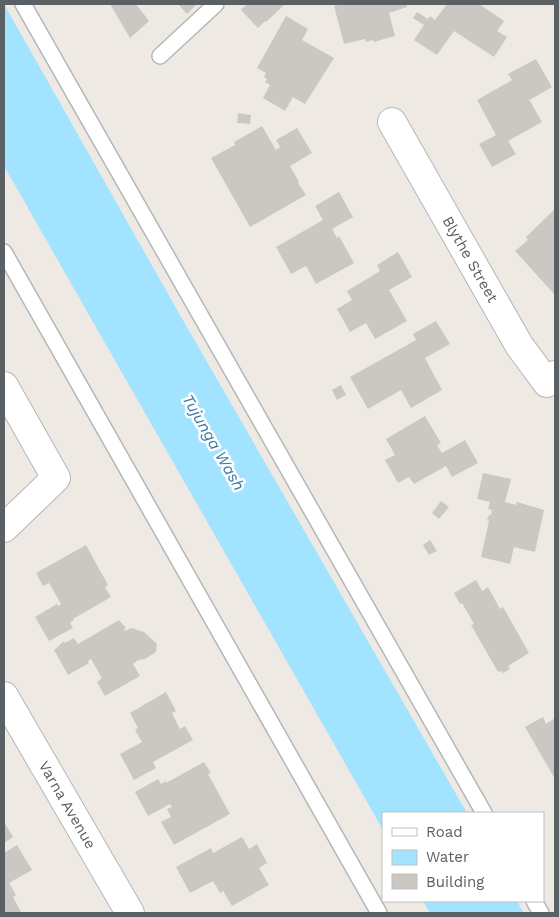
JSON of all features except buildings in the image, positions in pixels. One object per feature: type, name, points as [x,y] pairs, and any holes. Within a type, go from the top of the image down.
[{"type":"street","name":"Blythe Street","points":[[392,122],[519,345],[547,382],[555,375]]},
{"type":"street","points":[[4,386],[56,478],[4,528]]},
{"type":"street","name":"Varna Avenue","points":[[4,696],[130,913]]},
{"type":"lane","points":[[23,4],[483,812]]},
{"type":"lane","points":[[160,56],[216,4]]},
{"type":"lane","points":[[4,252],[380,913]]},
{"type":"lane","points":[[535,902],[541,913]]},
{"type":"water","name":"Tujunga Wash","points":[[4,4],[180,315],[466,812],[382,812],[382,828],[4,166]]},
{"type":"water","points":[[424,902],[518,902],[524,913],[430,913]]}]
